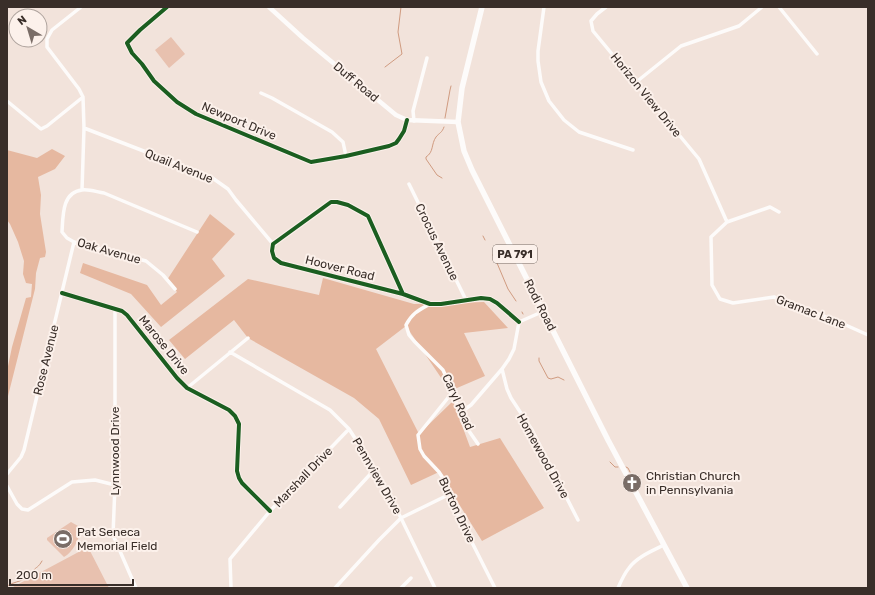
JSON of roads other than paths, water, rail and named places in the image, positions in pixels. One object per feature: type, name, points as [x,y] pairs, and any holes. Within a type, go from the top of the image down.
[{"type":"main road","name":"Rodi Road","points":[[482,7],[462,88],[458,122],[464,151],[472,170],[607,438],[687,588]]},
{"type":"street","points":[[81,7],[52,30],[47,39],[47,47],[79,89],[83,97],[84,128],[82,190],[91,190],[104,193],[197,232]]},
{"type":"street","name":"Newport Drive","points":[[167,7],[127,43],[132,53],[154,81],[177,102],[196,114],[311,162],[346,156],[394,144],[402,135],[407,120]]},
{"type":"street","name":"Duff Road","points":[[269,7],[303,38],[402,118],[414,121],[458,122]]},
{"type":"street","points":[[544,7],[538,51],[538,61],[544,93],[564,120],[579,132],[633,150]]},
{"type":"street","name":"Horizon View Drive","points":[[606,7],[591,21],[593,31],[699,159],[726,222]]},
{"type":"street","points":[[635,83],[681,46],[739,26],[762,7]]},
{"type":"street","points":[[779,7],[817,54]]},
{"type":"street","points":[[414,121],[413,111],[426,58]]},
{"type":"street","points":[[261,93],[332,132],[343,142],[346,156]]},
{"type":"street","points":[[7,101],[41,129],[47,126],[83,97]]},
{"type":"street","name":"Quail Avenue","points":[[84,128],[211,177],[228,189],[273,244]]},
{"type":"street","name":"Crocus Avenue","points":[[409,184],[466,300]]},
{"type":"street","name":"Oak Avenue","points":[[82,190],[74,192],[66,201],[63,212],[62,232],[67,238],[74,242],[146,261],[163,275],[175,290]]},
{"type":"street","points":[[273,244],[331,202],[348,205],[368,216],[403,294]]},
{"type":"street","name":"Gramac Lane","points":[[779,212],[770,207],[726,222],[711,237],[712,285],[720,299],[733,303],[774,297],[868,335]]},
{"type":"street","name":"Rose Avenue","points":[[7,474],[21,457],[24,450],[74,242]]},
{"type":"street","name":"Hoover Road","points":[[273,244],[272,251],[274,258],[281,263],[403,294],[430,304],[441,304],[481,298],[490,299],[508,312],[518,322]]},
{"type":"street","name":"Marose Drive","points":[[62,293],[122,311],[127,315],[177,378],[187,388],[229,410],[235,416],[239,424],[237,467],[239,478],[242,483],[270,511]]},
{"type":"street","name":"Caryl Road","points":[[430,304],[416,312],[408,321],[406,326],[409,335],[443,370],[448,381],[451,394],[460,409],[469,431],[478,444]]},
{"type":"street","name":"Lynnwood Drive","points":[[115,310],[115,485],[113,535],[136,588]]},
{"type":"street","points":[[460,409],[464,410],[471,406],[509,359],[514,349],[518,322],[544,311]]},
{"type":"street","points":[[187,388],[248,338]]},
{"type":"street","name":"Pennview Drive","points":[[230,352],[330,410],[349,429],[375,468],[435,588]]},
{"type":"street","name":"Homewood Drive","points":[[502,369],[511,398],[532,430],[578,520]]},
{"type":"street","name":"Burton Drive","points":[[451,394],[418,435],[420,449],[424,456],[443,478],[448,495],[495,588]]},
{"type":"street","name":"Marshall Drive","points":[[231,588],[230,559],[270,511],[349,429]]},
{"type":"street","points":[[340,507],[375,468]]},
{"type":"street","points":[[7,486],[17,504],[22,509],[28,510],[72,482],[95,480],[115,485]]},
{"type":"street","points":[[335,588],[401,518],[448,495]]},
{"type":"street","points":[[618,588],[628,569],[635,562],[664,545]]},
{"type":"street","points":[[401,588],[411,578]]},
{"type":"waterway","points":[[385,67],[402,54],[398,32],[401,7]]},
{"type":"waterway","points":[[445,118],[451,86]]},
{"type":"waterway","points":[[442,178],[437,175],[426,157],[430,153],[433,142],[444,127]]},
{"type":"waterway","points":[[483,236],[485,240]]},
{"type":"waterway","points":[[493,255],[495,260]]},
{"type":"waterway","points":[[497,263],[508,289],[516,301]]},
{"type":"waterway","points":[[539,358],[539,361],[548,378],[551,379],[558,377],[564,380]]},
{"type":"waterway","points":[[610,462],[615,467],[618,467]]},
{"type":"waterway","points":[[626,467],[630,472]]},
{"type":"waterway","points":[[7,586],[26,578],[42,561]]},
{"type":"place","name":"Christian Church in Pennsylvania","points":[[632,483]]},
{"type":"place","name":"Pat Seneca Memorial Field","points":[[63,539]]}]
